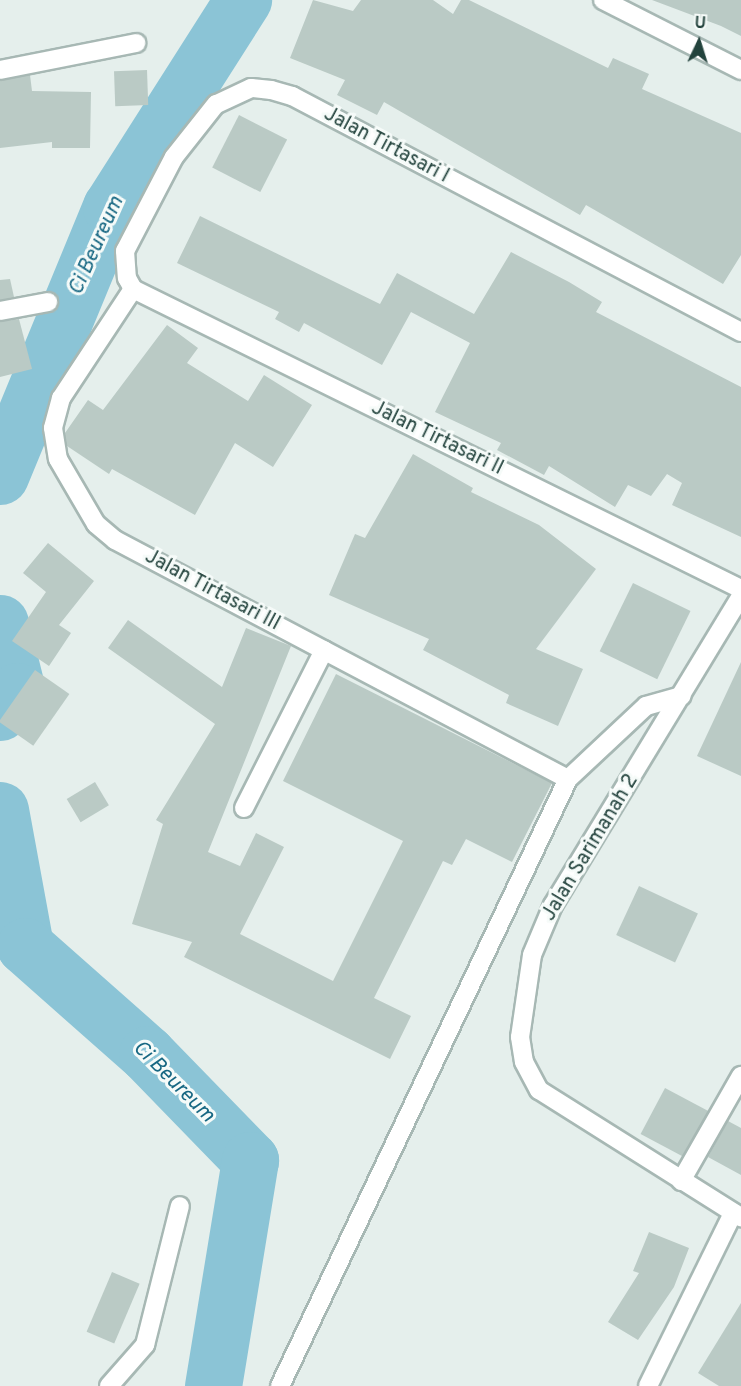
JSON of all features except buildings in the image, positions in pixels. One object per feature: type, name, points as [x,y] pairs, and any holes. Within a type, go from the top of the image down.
[{"type":"street","points":[[603,0],[741,70]]},
{"type":"street","points":[[0,70],[136,43]]},
{"type":"street","name":"Jalan Tirtasari I","points":[[133,288],[125,268],[130,237],[174,157],[216,104],[251,88],[292,96],[741,332]]},
{"type":"street","name":"Jalan Tirtasari II","points":[[133,288],[741,590]]},
{"type":"street","name":"Jalan Tirtasari III","points":[[133,288],[62,398],[53,428],[58,459],[96,524],[115,540],[568,779]]},
{"type":"street","points":[[0,311],[48,302]]},
{"type":"street","name":"Jalan Sarimanah 2","points":[[737,1215],[539,1090],[524,1062],[519,1037],[532,955],[553,905],[741,596]]},
{"type":"street","points":[[244,808],[324,650]]},
{"type":"street","points":[[280,1386],[568,779],[646,706],[682,696]]},
{"type":"street","points":[[681,1181],[741,1076]]},
{"type":"street","points":[[109,1386],[145,1345],[180,1206]]},
{"type":"street","points":[[648,1386],[737,1215]]},
{"type":"waterway","name":"Ci Beureum","points":[[0,476],[111,207],[243,0]]},
{"type":"waterway","name":"Ci Beureum","points":[[0,623],[17,691],[0,712]]},
{"type":"waterway","name":"Ci Beureum","points":[[0,810],[25,946],[147,1054],[250,1160],[213,1386]]}]
